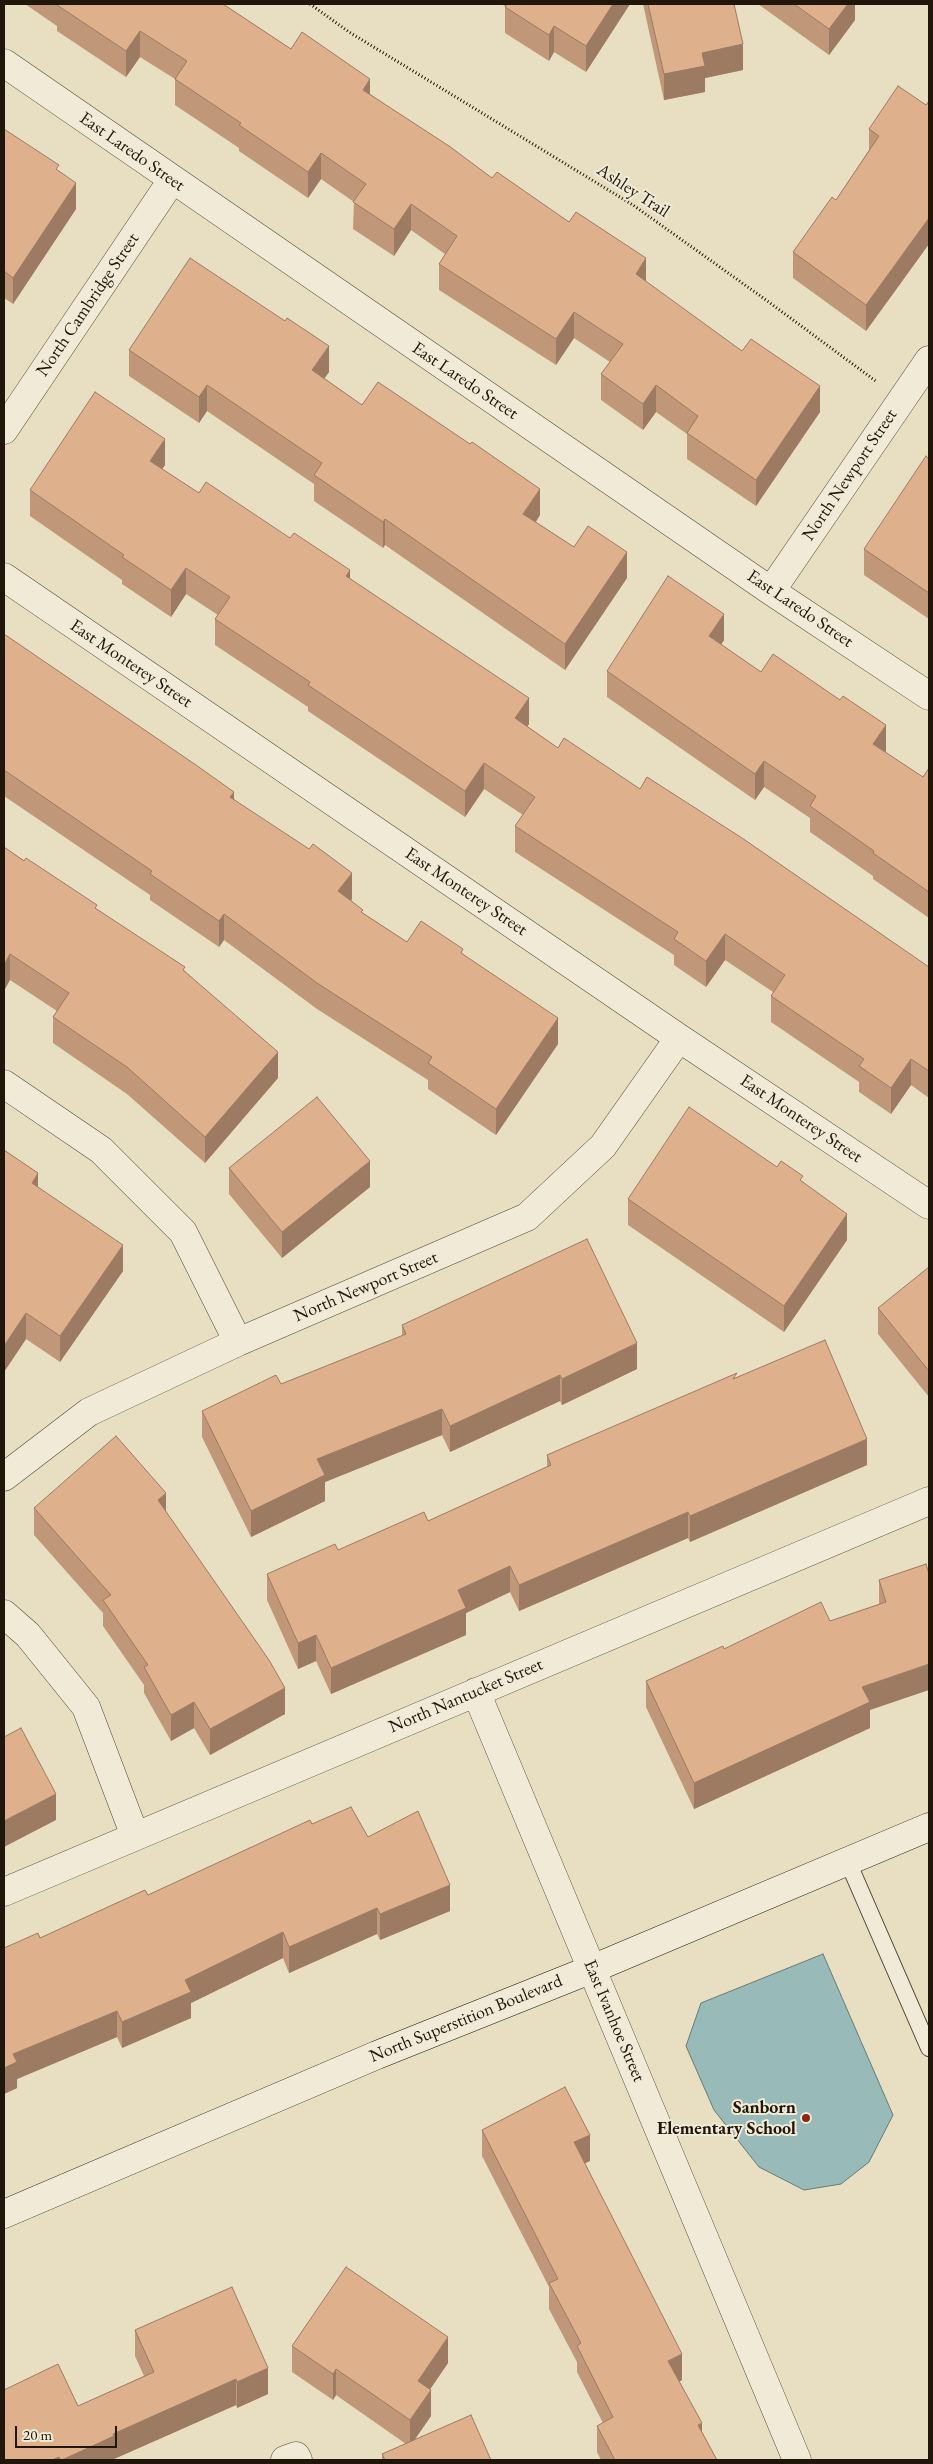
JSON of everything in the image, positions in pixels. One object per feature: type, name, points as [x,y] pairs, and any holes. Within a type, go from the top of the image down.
[{"type":"street","name":"East Laredo Street","points":[[4,63],[771,591],[929,696]]},
{"type":"street","name":"North Cambridge Street","points":[[4,430],[172,180]]},
{"type":"street","name":"North Newport Street","points":[[771,591],[929,360]]},
{"type":"street","name":"East Monterey Street","points":[[4,577],[679,1038],[929,1205]]},
{"type":"street","name":"North Newport Street","points":[[4,1477],[89,1412],[238,1342],[527,1217],[603,1146],[679,1038]]},
{"type":"street","points":[[4,1084],[101,1150],[183,1232],[238,1342]]},
{"type":"street","name":"North Nantucket Street","points":[[4,1892],[929,1501]]},
{"type":"street","points":[[4,1614],[28,1635],[86,1706],[135,1836]]},
{"type":"street","name":"East Ivanhoe Street","points":[[476,1692],[797,2460]]},
{"type":"street","name":"North Superstition Boulevard","points":[[4,2214],[376,2054],[592,1969],[929,1828]]},
{"type":"lane","points":[[848,1862],[929,2048]]},
{"type":"path","name":"Ashley Trail","points":[[310,4],[349,32],[633,205],[901,400]]},
{"type":"water","points":[[823,1954],[893,2115],[869,2162],[841,2184],[804,2190],[759,2167],[714,2110],[686,2046],[701,2003]]},
{"type":"building","points":[[57,4],[223,4],[291,49],[302,32],[370,79],[363,90],[449,146],[492,178],[497,172],[569,222],[576,212],[646,258],[636,274],[742,351],[751,339],[820,386],[756,480],[687,433],[698,416],[656,385],[643,404],[601,374],[623,344],[574,312],[556,339],[439,264],[457,236],[411,204],[394,229],[353,202],[366,184],[321,153],[308,172],[239,125],[241,123],[175,79],[187,61],[140,31],[126,51]]},
{"type":"building","points":[[507,4],[613,4],[586,46],[554,26],[549,35],[505,7]]},
{"type":"building","points":[[648,4],[734,4],[743,44],[702,53],[705,66],[664,74]]},
{"type":"building","points":[[794,4],[848,4],[829,29]]},
{"type":"building","points":[[898,86],[926,105],[929,101],[929,218],[866,305],[793,252],[832,197],[836,200],[879,136],[869,129]]},
{"type":"building","points":[[4,129],[59,165],[56,169],[76,183],[13,278],[4,271]]},
{"type":"building","points":[[190,258],[285,321],[287,318],[329,346],[312,370],[362,405],[378,382],[470,444],[472,442],[540,489],[523,514],[574,547],[588,526],[627,552],[565,644],[385,519],[383,522],[314,475],[322,463],[207,385],[199,397],[129,350]]},
{"type":"building","points":[[95,392],[165,439],[150,461],[199,493],[206,482],[290,538],[294,533],[350,570],[346,576],[529,698],[515,718],[558,748],[564,738],[640,789],[647,777],[742,838],[929,967],[929,1071],[911,1059],[891,1088],[859,1066],[864,1059],[771,996],[785,975],[725,934],[706,961],[674,939],[678,932],[515,826],[535,797],[484,763],[465,791],[308,685],[310,682],[215,619],[230,597],[186,568],[171,590],[30,490]]},
{"type":"building","points":[[926,456],[929,459],[929,593],[864,549]]},
{"type":"building","points":[[668,576],[724,614],[709,636],[761,672],[773,654],[840,700],[843,696],[886,725],[873,744],[923,777],[929,768],[929,892],[810,806],[816,796],[764,761],[755,774],[607,671]]},
{"type":"building","points":[[4,634],[234,792],[230,797],[309,849],[313,844],[352,873],[338,891],[363,910],[361,912],[407,942],[421,921],[463,949],[461,953],[558,1018],[496,1109],[428,1063],[432,1057],[317,983],[224,914],[219,921],[150,874],[152,871],[4,770]]},
{"type":"building","points":[[4,847],[24,861],[26,858],[97,905],[95,908],[185,967],[183,970],[278,1052],[205,1137],[127,1067],[53,1017],[69,993],[10,954],[4,965]]},
{"type":"building","points":[[317,1097],[370,1161],[282,1232],[229,1168]]},
{"type":"building","points":[[689,1107],[777,1167],[781,1161],[803,1176],[800,1180],[847,1214],[784,1306],[628,1199]]},
{"type":"building","points":[[4,1150],[38,1173],[32,1183],[123,1245],[60,1336],[26,1313],[4,1346]]},
{"type":"building","points":[[587,1239],[637,1343],[562,1379],[560,1375],[450,1426],[442,1409],[317,1459],[325,1475],[251,1511],[202,1411],[276,1375],[281,1384],[406,1334],[402,1325]]},
{"type":"building","points":[[929,1267],[929,1371],[878,1308]]},
{"type":"building","points":[[825,1340],[867,1439],[690,1516],[688,1512],[519,1585],[510,1566],[458,1590],[466,1608],[331,1668],[316,1635],[298,1643],[267,1574],[335,1544],[338,1550],[424,1512],[428,1521],[551,1465],[547,1455],[737,1373],[733,1379]]},
{"type":"building","points":[[116,1436],[166,1493],[158,1500],[269,1660],[285,1688],[210,1729],[194,1702],[171,1715],[144,1667],[148,1665],[103,1600],[111,1595],[34,1508]]},
{"type":"building","points":[[926,1564],[929,1574],[929,1664],[862,1687],[870,1702],[694,1783],[646,1681],[723,1646],[724,1649],[821,1602],[830,1621],[886,1602],[879,1580]]},
{"type":"building","points":[[21,1728],[56,1794],[4,1821],[4,1737]]},
{"type":"building","points":[[351,1807],[368,1837],[418,1811],[450,1885],[380,1914],[377,1908],[289,1947],[283,1932],[185,1980],[191,1992],[122,2022],[117,2011],[13,2054],[17,2062],[4,2068],[4,1948],[38,1933],[40,1938],[145,1890],[148,1895],[310,1820],[312,1824]]},
{"type":"building","points":[[565,2087],[590,2135],[574,2142],[682,2354],[668,2361],[702,2423],[698,2425],[717,2460],[615,2460],[597,2426],[613,2417],[577,2346],[581,2343],[549,2283],[558,2279],[482,2130]]},
{"type":"building","points":[[346,2267],[448,2337],[418,2381],[431,2390],[410,2420],[336,2369],[333,2374],[292,2346]]},
{"type":"building","points":[[232,2287],[268,2368],[237,2382],[236,2379],[113,2434],[114,2436],[62,2460],[59,2457],[52,2460],[4,2460],[4,2390],[58,2364],[78,2406],[154,2372],[135,2330]]},
{"type":"building","points":[[471,2415],[491,2460],[385,2460],[382,2454]]},
{"type":"place","name":"Sanborn Elementary School","points":[[806,2118]]}]
